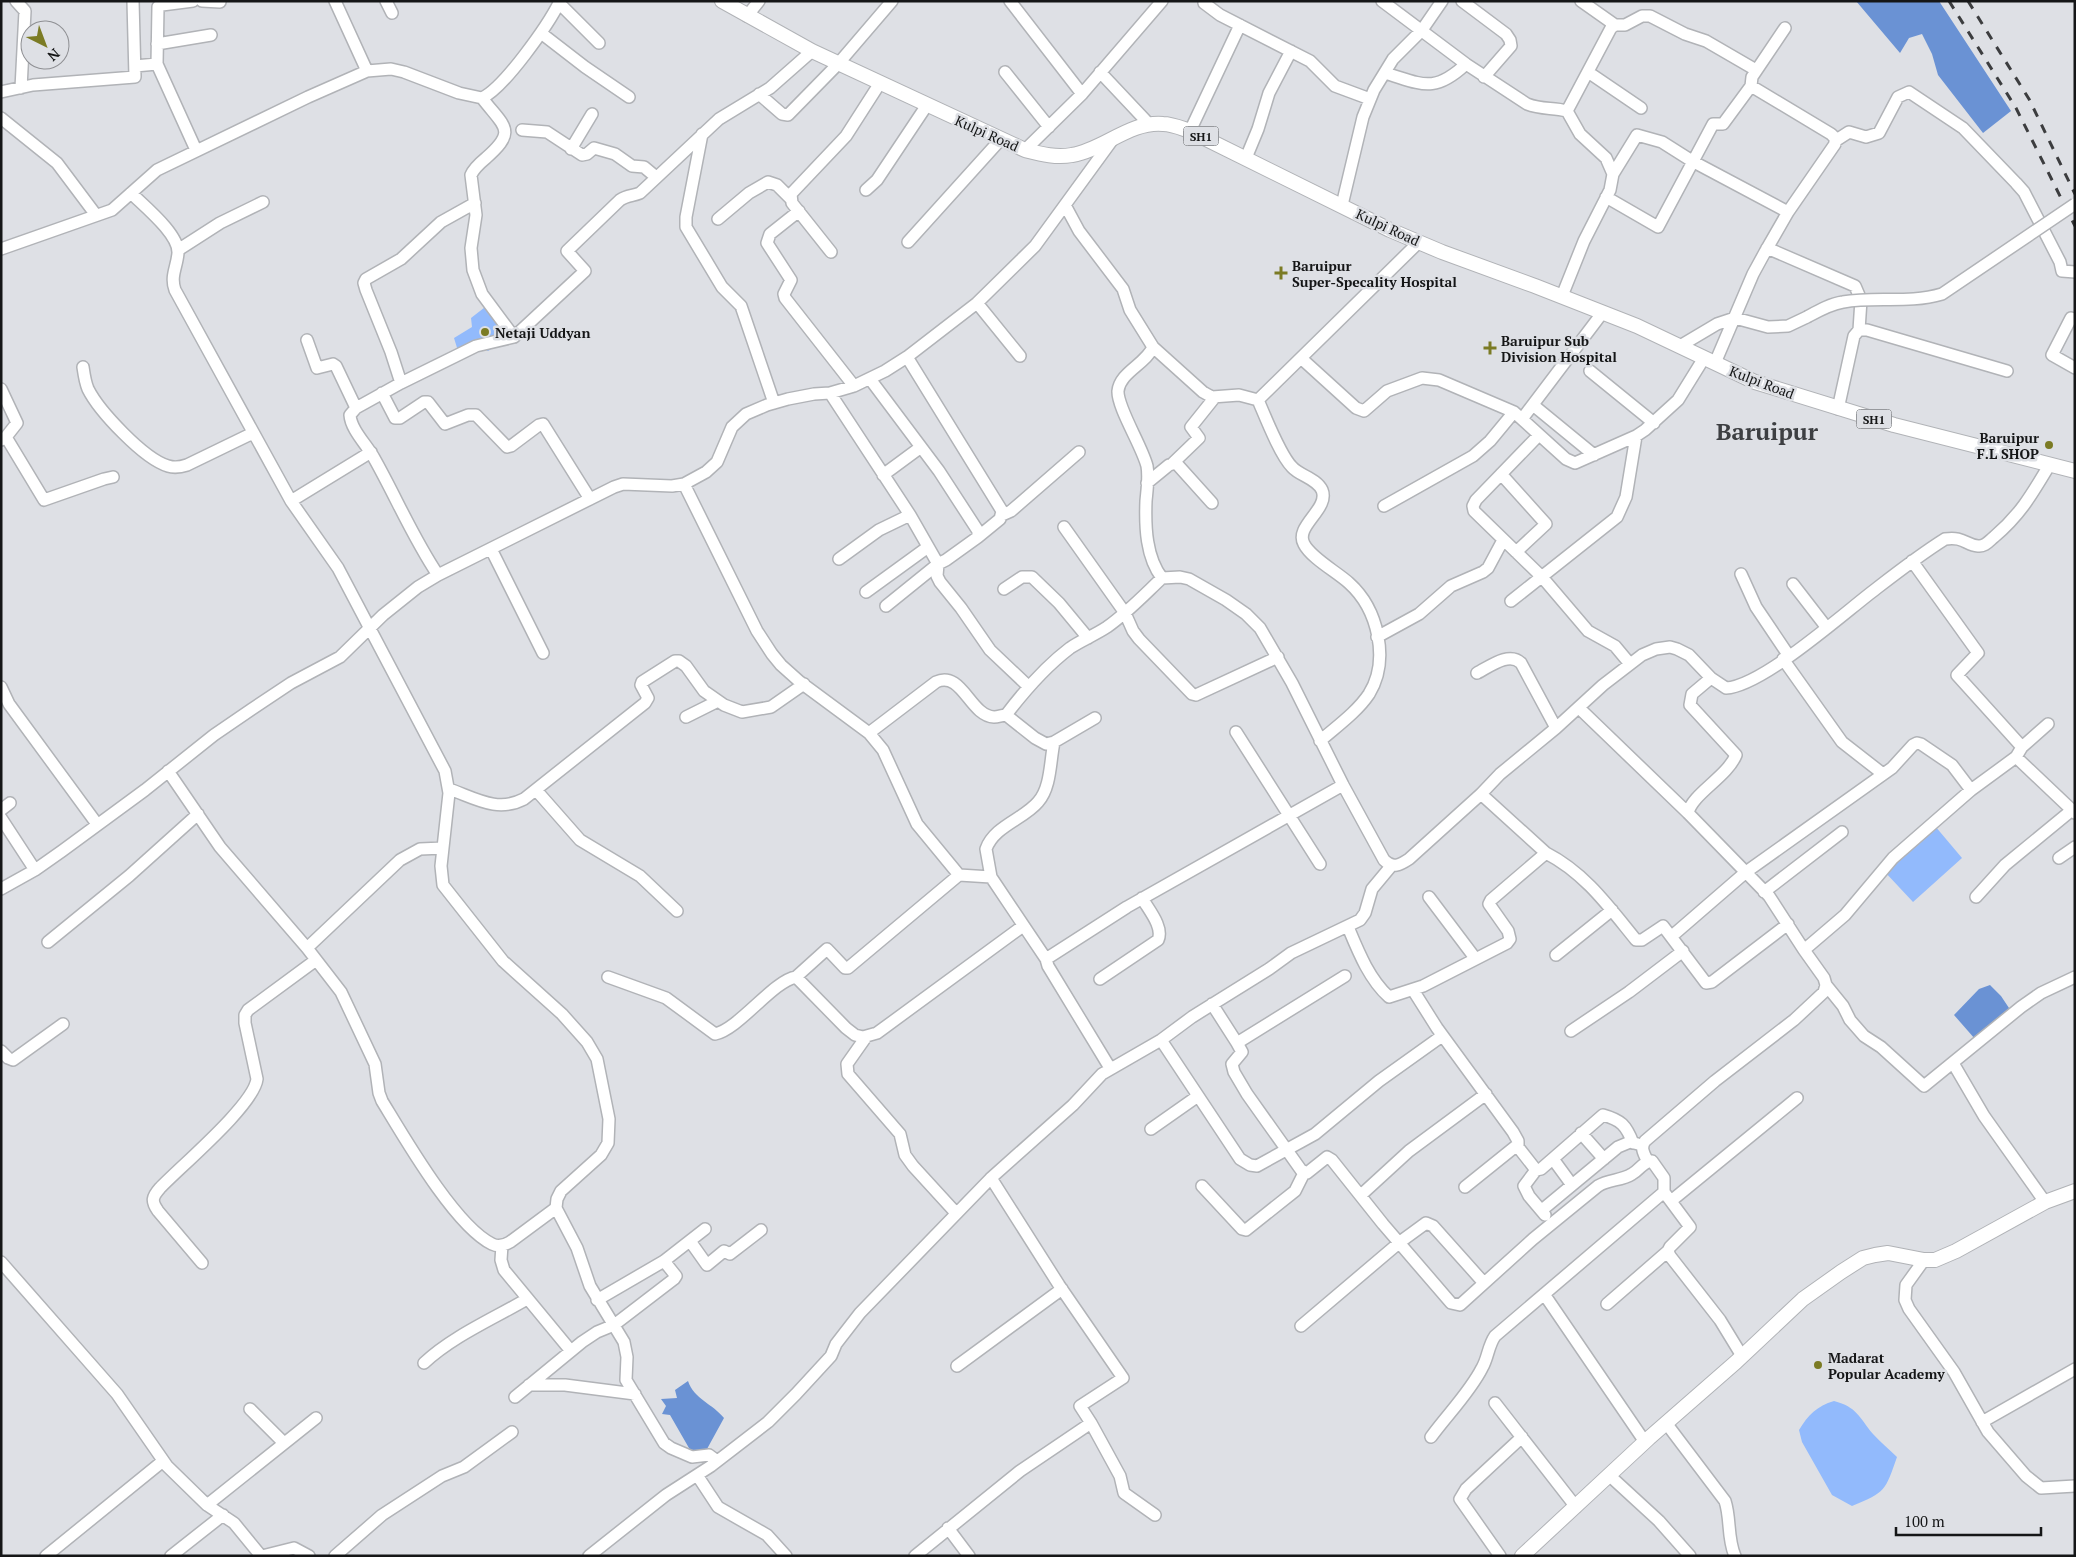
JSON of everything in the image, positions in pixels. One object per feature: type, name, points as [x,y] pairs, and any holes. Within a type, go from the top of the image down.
[{"type":"main road","name":"Kulpi Road","points":[[722,1],[838,64],[1026,150],[1045,155],[1070,156],[1082,153],[1149,124],[1162,124],[1190,130],[1419,242],[1603,312],[1770,388],[1838,409],[2075,471]]},
{"type":"main road","points":[[1522,1556],[1803,1299],[1862,1258],[1888,1253],[1924,1260],[1935,1260],[1956,1251],[2045,1202],[2075,1191]]},
{"type":"street","points":[[16,1],[25,11],[21,88]]},
{"type":"street","points":[[1,92],[33,85],[135,77],[133,1]]},
{"type":"street","points":[[202,1],[220,2]]},
{"type":"street","points":[[335,1],[366,72]]},
{"type":"street","points":[[386,1],[392,13]]},
{"type":"street","points":[[747,16],[760,1]]},
{"type":"street","points":[[759,94],[782,114],[788,115],[838,64],[892,1]]},
{"type":"street","points":[[1010,1],[1082,94]]},
{"type":"street","points":[[1026,150],[1082,94],[1162,1]]},
{"type":"street","points":[[1382,1],[1484,77],[1538,109],[1559,108],[1567,111],[1580,134],[1606,158],[1613,174]]},
{"type":"street","points":[[1342,205],[1363,117],[1370,99],[1393,59],[1422,30],[1442,1]]},
{"type":"street","points":[[1462,1],[1510,40],[1511,46],[1484,77]]},
{"type":"street","points":[[1581,1],[1615,26]]},
{"type":"street","points":[[185,2],[162,5],[158,8],[157,64],[196,150]]},
{"type":"street","points":[[1,249],[112,210],[150,174],[196,150],[366,72],[391,69],[459,93],[482,98],[497,88],[541,33],[560,2],[599,43]]},
{"type":"street","points":[[1204,2],[1220,15],[1310,61],[1335,86],[1370,99]]},
{"type":"street","points":[[1567,111],[1611,28],[1625,25],[1642,16],[1650,16],[1685,34],[1706,41],[1756,70]]},
{"type":"street","points":[[1190,130],[1240,25]]},
{"type":"street","points":[[1606,197],[1658,226],[1713,124],[1723,124],[1751,86],[1752,77],[1756,70],[1785,28]]},
{"type":"street","points":[[541,33],[585,67],[629,97]]},
{"type":"street","points":[[157,44],[211,35]]},
{"type":"street","points":[[438,575],[410,529],[370,452],[349,417],[350,413],[382,393],[476,346],[514,337],[585,271],[568,251],[620,200],[640,192],[730,110],[770,88],[812,51]]},
{"type":"street","points":[[1246,158],[1269,93],[1291,51]]},
{"type":"street","points":[[135,66],[157,64]]},
{"type":"street","points":[[1384,73],[1423,84],[1434,85],[1442,82],[1466,64]]},
{"type":"street","points":[[1005,72],[1049,127]]},
{"type":"street","points":[[1100,72],[1149,124]]},
{"type":"street","points":[[1588,72],[1641,108]]},
{"type":"street","points":[[790,198],[793,190],[849,132],[880,83]]},
{"type":"street","points":[[1751,86],[1831,134],[1835,141]]},
{"type":"street","points":[[1302,359],[1356,408],[1364,411],[1388,391],[1422,378],[1439,380],[1518,416],[1566,460],[1574,463],[1594,455],[1636,436],[1654,423],[1678,400],[1709,361],[1735,318],[1753,274],[1767,248],[1788,212],[1832,150],[1835,141],[1849,132],[1866,137],[1879,133],[1898,97],[1909,92],[1963,128],[2016,183],[2024,192],[2060,262],[2062,271],[2075,272]]},
{"type":"street","points":[[482,98],[505,128],[505,137],[501,145],[472,171],[470,180],[476,214],[471,260],[474,277],[482,294],[514,337]]},
{"type":"street","points":[[866,190],[877,180],[927,105]]},
{"type":"street","points":[[571,150],[592,114]]},
{"type":"street","points":[[1,118],[57,163],[83,195],[96,215]]},
{"type":"street","points":[[522,130],[547,132],[582,156],[598,147],[615,154],[632,166],[644,167],[656,177]]},
{"type":"street","points":[[702,134],[686,216],[686,227],[722,287],[741,306],[774,403]]},
{"type":"street","points":[[1562,296],[1584,241],[1610,190],[1613,174],[1637,135],[1662,142],[1692,161],[1788,212]]},
{"type":"street","points":[[908,242],[1002,139]]},
{"type":"street","points":[[1,889],[35,870],[168,771],[214,734],[273,694],[340,657],[405,597],[438,575],[623,484],[672,486],[684,484],[706,472],[717,462],[732,427],[746,414],[774,403],[814,394],[830,393],[854,386],[907,357],[977,303],[1035,246],[1113,139]]},
{"type":"street","points":[[718,219],[749,193],[768,182],[777,185],[790,198],[831,252]]},
{"type":"street","points":[[131,193],[166,229],[178,250],[172,275],[175,290],[291,501],[326,549],[445,771],[449,789],[442,880],[446,890],[503,961],[562,1014],[582,1036],[597,1059],[609,1119],[608,1143],[601,1155],[561,1191],[557,1199],[556,1208],[577,1248],[597,1300],[625,1345],[627,1357],[626,1378],[667,1446],[692,1457],[709,1455],[717,1461]]},
{"type":"street","points":[[178,250],[220,223],[263,202]]},
{"type":"street","points":[[401,383],[364,283],[366,279],[401,259],[441,222],[475,202]]},
{"type":"street","points":[[1680,346],[1717,324],[1735,318],[1768,327],[1788,326],[1826,306],[1843,302],[1925,299],[1942,294],[2075,204]]},
{"type":"street","points":[[1066,205],[1080,231],[1123,289],[1130,310],[1153,347],[1203,392],[1215,397],[1239,396],[1258,400]]},
{"type":"street","points":[[799,211],[770,234],[767,243],[791,280],[784,298],[854,386]]},
{"type":"street","points":[[1258,400],[1302,359],[1419,242]]},
{"type":"street","points":[[1767,248],[1846,280],[1855,286],[1861,300],[1859,330],[1854,336],[1838,409]]},
{"type":"street","points":[[977,303],[1020,356]]},
{"type":"street","points":[[1384,506],[1473,456],[1533,405],[1603,312]]},
{"type":"street","points":[[2071,318],[2052,355],[2075,368]]},
{"type":"street","points":[[1859,330],[1867,330],[2007,371]]},
{"type":"street","points":[[306,340],[316,368],[333,364],[336,366],[356,408]]},
{"type":"street","points":[[1153,347],[1150,353],[1123,379],[1118,391],[1120,402],[1140,446],[1147,468],[1147,538],[1155,569],[1162,578]]},
{"type":"street","points":[[907,357],[999,504],[1002,515]]},
{"type":"street","points":[[83,367],[89,390],[103,410],[145,453],[168,466],[187,465],[253,433]]},
{"type":"street","points":[[1590,371],[1654,423]]},
{"type":"street","points":[[870,378],[976,524],[978,536]]},
{"type":"street","points":[[1,389],[17,423],[4,438],[44,500],[104,479],[113,478]]},
{"type":"street","points":[[382,393],[395,418],[400,418],[424,402],[428,402],[445,424],[468,414],[476,415],[507,447],[511,446],[539,424],[544,424],[590,499]]},
{"type":"street","points":[[830,393],[910,515],[938,564],[937,576],[940,582],[961,608],[980,638],[1000,661],[1028,686]]},
{"type":"street","points":[[1147,483],[1173,463],[1199,438],[1191,427],[1215,397]]},
{"type":"street","points":[[1258,400],[1288,462],[1298,472],[1316,482],[1322,490],[1323,497],[1302,534],[1302,542],[1308,550],[1350,584],[1361,596],[1368,605],[1376,625],[1378,670],[1369,694],[1320,741]]},
{"type":"street","points":[[1533,405],[1594,455]]},
{"type":"street","points":[[1539,435],[1476,500],[1473,506],[1478,516],[1542,576],[1588,631],[1615,646],[1630,664]]},
{"type":"street","points":[[1510,601],[1617,518],[1626,497],[1636,436]]},
{"type":"street","points":[[883,475],[921,447]]},
{"type":"street","points":[[291,501],[370,452]]},
{"type":"street","points":[[886,606],[938,564],[1000,519],[1002,515],[1010,511],[1079,452]]},
{"type":"street","points":[[1173,463],[1179,464],[1212,502]]},
{"type":"street","points":[[870,733],[942,679],[953,682],[984,714],[993,717],[1006,715],[1028,686],[1072,647],[1125,613],[1162,578],[1180,577],[1189,579],[1226,600],[1246,614],[1260,628],[1278,657],[1320,741],[1384,860],[1398,866],[1409,859],[1481,794],[1500,774],[1642,655],[1656,649],[1670,647],[1689,655],[1711,678],[1726,688],[1743,684],[1786,658],[1912,561],[1945,539],[1953,538],[1977,546],[1986,544],[2027,504],[2050,464]]},
{"type":"street","points":[[1501,474],[1546,524],[1516,552]]},
{"type":"street","points":[[684,484],[757,631],[780,664],[870,733],[883,750],[917,824],[959,875]]},
{"type":"street","points":[[839,560],[880,530],[910,515]]},
{"type":"street","points":[[1064,527],[1125,613],[1139,640],[1192,694],[1196,695],[1278,657]]},
{"type":"street","points":[[1377,636],[1419,614],[1451,586],[1484,572],[1503,540]]},
{"type":"street","points":[[866,592],[928,547]]},
{"type":"street","points":[[491,549],[543,653]]},
{"type":"street","points":[[1912,561],[1978,653],[1958,675],[2019,752],[2073,812],[2005,865],[1976,897]]},
{"type":"street","points":[[1741,574],[1756,607],[1786,658],[1842,742],[1883,774]]},
{"type":"street","points":[[1004,589],[1022,577],[1032,577],[1059,603],[1088,638]]},
{"type":"street","points":[[1792,584],[1827,628]]},
{"type":"street","points":[[1477,673],[1507,658],[1518,659],[1556,728]]},
{"type":"street","points":[[449,789],[500,806],[515,803],[536,790],[643,706],[648,698],[641,685],[642,681],[675,661],[683,663],[704,692],[742,712],[771,707],[804,684]]},
{"type":"street","points":[[1688,813],[1695,801],[1732,765],[1736,755],[1690,705],[1692,694],[1711,678]]},
{"type":"street","points":[[1,687],[9,704],[98,824]]},
{"type":"street","points":[[686,717],[718,701]]},
{"type":"street","points":[[1579,708],[1746,872],[1788,924],[1824,978],[1826,985],[1843,1006],[1850,1020],[1864,1036],[1881,1047],[1920,1085],[1929,1084],[2027,1003],[2075,977]]},
{"type":"street","points":[[1006,715],[1042,743],[1046,744],[1054,742],[1095,718]]},
{"type":"street","points":[[1804,950],[1849,911],[1893,858],[1971,790],[2019,752],[2048,724]]},
{"type":"street","points":[[1236,732],[1320,864]]},
{"type":"street","points":[[1054,742],[1044,794],[1037,803],[988,843],[986,849],[991,877],[1046,959],[1048,966],[1110,1068]]},
{"type":"street","points":[[1672,936],[1746,872],[1883,774],[1913,744],[1917,743],[1952,765],[1971,790]]},
{"type":"street","points":[[168,771],[220,847],[307,948],[347,1002],[375,1064],[382,1101],[418,1158],[470,1226],[493,1244],[502,1245],[510,1242],[556,1208]]},
{"type":"street","points":[[1046,959],[1142,898],[1343,785]]},
{"type":"street","points":[[536,790],[580,840],[640,876],[677,911]]},
{"type":"street","points":[[1481,794],[1546,853],[1574,870],[1594,889],[1636,940],[1642,940],[1663,926],[1706,983],[1712,982],[1788,924]]},
{"type":"street","points":[[48,942],[128,876],[198,814]]},
{"type":"street","points":[[1,818],[35,870]]},
{"type":"street","points":[[1764,892],[1842,832]]},
{"type":"street","points":[[2059,858],[2075,847]]},
{"type":"street","points":[[307,948],[400,860],[420,849],[443,848]]},
{"type":"street","points":[[1348,927],[1364,963],[1384,993],[1389,997],[1413,990],[1507,943],[1510,939],[1508,932],[1489,904],[1546,853]]},
{"type":"street","points":[[589,1556],[666,1495],[717,1461],[768,1422],[831,1356],[836,1344],[856,1317],[956,1213],[991,1178],[1073,1105],[1110,1068],[1161,1040],[1212,1004],[1291,953],[1360,920],[1365,913],[1372,889],[1392,865]]},
{"type":"street","points":[[608,977],[666,998],[715,1034],[733,1023],[790,978],[796,977],[827,949],[845,968],[848,968],[959,875],[991,877]]},
{"type":"street","points":[[1429,896],[1475,958]]},
{"type":"street","points":[[1100,979],[1158,940],[1160,935],[1158,927],[1142,898]]},
{"type":"street","points":[[1556,955],[1612,910]]},
{"type":"street","points":[[956,1213],[913,1166],[905,1155],[900,1134],[848,1074],[847,1064],[866,1038],[911,1009],[1023,926]]},
{"type":"street","points":[[1571,1031],[1683,951]]},
{"type":"street","points":[[202,1263],[158,1211],[153,1202],[153,1197],[164,1183],[232,1117],[256,1086],[256,1074],[245,1023],[245,1015],[248,1010],[316,960]]},
{"type":"street","points":[[1236,1043],[1345,976]]},
{"type":"street","points":[[796,977],[846,1028],[856,1035],[866,1038]]},
{"type":"street","points":[[1542,1210],[1623,1144],[1638,1144],[1794,1020],[1824,992],[1826,985]]},
{"type":"street","points":[[1413,990],[1442,1036],[1513,1132],[1518,1141],[1518,1147],[1536,1170]]},
{"type":"street","points":[[1212,1004],[1242,1052],[1232,1064],[1234,1072],[1286,1151],[1304,1173]]},
{"type":"street","points":[[1,1051],[13,1060],[63,1024]]},
{"type":"street","points":[[1161,1040],[1240,1159],[1250,1165],[1257,1166],[1315,1134],[1379,1081],[1442,1036]]},
{"type":"street","points":[[1954,1063],[1984,1116],[2045,1202]]},
{"type":"street","points":[[1361,1195],[1409,1150],[1486,1094]]},
{"type":"street","points":[[1151,1129],[1198,1096]]},
{"type":"street","points":[[1431,1437],[1477,1376],[1485,1362],[1491,1342],[1495,1336],[1544,1294],[1797,1098]]},
{"type":"street","points":[[1553,1224],[1529,1196],[1524,1186],[1536,1170],[1553,1159],[1603,1115],[1618,1119],[1629,1131],[1648,1162]]},
{"type":"street","points":[[1581,1133],[1604,1159]]},
{"type":"street","points":[[1465,1187],[1512,1148],[1518,1147]]},
{"type":"street","points":[[1202,1186],[1242,1229],[1246,1230],[1295,1191],[1304,1173],[1307,1173],[1328,1158],[1332,1160],[1451,1303],[1460,1304],[1533,1239],[1598,1186],[1608,1181],[1631,1175],[1652,1161],[1664,1178],[1668,1197],[1690,1227],[1668,1251],[1606,1304]]},
{"type":"street","points":[[1553,1159],[1572,1185]]},
{"type":"street","points":[[991,1178],[1062,1289],[1124,1378],[1080,1406],[1118,1471],[1124,1493],[1155,1514]]},
{"type":"street","points":[[1301,1326],[1422,1224],[1429,1224],[1484,1283]]},
{"type":"street","points":[[597,1300],[664,1261],[705,1229]]},
{"type":"street","points":[[690,1241],[707,1265],[724,1251],[730,1254],[761,1230]]},
{"type":"street","points":[[502,1245],[502,1267],[571,1351]]},
{"type":"street","points":[[1668,1251],[1720,1320],[1742,1356]]},
{"type":"street","points":[[1924,1260],[1906,1286],[1905,1300],[1915,1320],[1954,1372],[1988,1432],[2040,1488],[2075,1486]]},
{"type":"street","points":[[514,1397],[571,1351],[597,1332],[614,1325],[676,1278],[664,1261]]},
{"type":"street","points":[[1,1262],[117,1394],[163,1461],[207,1505],[241,1530],[261,1556],[294,1548],[309,1556]]},
{"type":"street","points":[[957,1366],[1062,1289]]},
{"type":"street","points":[[1544,1294],[1645,1442]]},
{"type":"street","points":[[424,1363],[441,1349],[527,1299]]},
{"type":"street","points":[[1982,1422],[2075,1369]]},
{"type":"street","points":[[529,1385],[565,1385],[635,1394]]},
{"type":"street","points":[[1496,1403],[1576,1507]]},
{"type":"street","points":[[250,1409],[284,1443]]},
{"type":"street","points":[[207,1505],[316,1418]]},
{"type":"street","points":[[915,1556],[1020,1471],[1090,1422]]},
{"type":"street","points":[[1666,1423],[1725,1501],[1730,1544],[1735,1556]]},
{"type":"street","points":[[334,1556],[382,1515],[442,1476],[464,1468],[512,1432]]},
{"type":"street","points":[[1500,1556],[1460,1499],[1466,1489],[1522,1436]]},
{"type":"street","points":[[46,1556],[163,1461]]},
{"type":"street","points":[[696,1475],[718,1507],[767,1535],[786,1556]]},
{"type":"street","points":[[1610,1476],[1652,1514],[1690,1556]]},
{"type":"street","points":[[171,1556],[222,1515]]},
{"type":"street","points":[[948,1528],[969,1556]]},
{"type":"shaded area","points":[[1856,1],[1939,1],[2011,111],[1983,133],[1938,75],[1932,54],[1922,34],[1909,38],[1900,53]]},
{"type":"shaded area","name":"Netaji Uddyan","points":[[489,304],[509,337],[488,351],[481,347],[458,351],[454,338],[472,327],[471,318]]},
{"type":"shaded area","points":[[1935,826],[1962,858],[1913,902],[1884,871]]},
{"type":"shaded area","points":[[1990,985],[2001,996],[2011,1011],[1975,1039],[1954,1015],[1979,989]]},
{"type":"shaded area","points":[[688,1381],[699,1397],[724,1418],[707,1449],[698,1456],[693,1455],[670,1415],[662,1414],[666,1406],[661,1399],[677,1398],[675,1390]]},
{"type":"shaded area","points":[[1834,1401],[1842,1403],[1853,1410],[1876,1437],[1897,1457],[1890,1477],[1883,1489],[1872,1497],[1852,1506],[1832,1495],[1802,1442],[1799,1430],[1814,1412]]},
{"type":"railway","points":[[1949,1],[2016,108],[2075,226]]},
{"type":"railway","points":[[1968,1],[2029,99],[2075,194]]},
{"type":"place","name":"Baruipur Super-Specality Hospital","points":[[1281,273]]},
{"type":"place","name":"Netaji Uddyan","points":[[485,332]]},
{"type":"place","name":"Baruipur Sub Division Hospital","points":[[1490,348]]},
{"type":"place","name":"Baruipur F.L SHOP","points":[[2049,445]]},
{"type":"place","name":"Madarat Popular Academy","points":[[1818,1365]]},
{"type":"district","name":"Baruipur","points":[[1767,431]]}]
